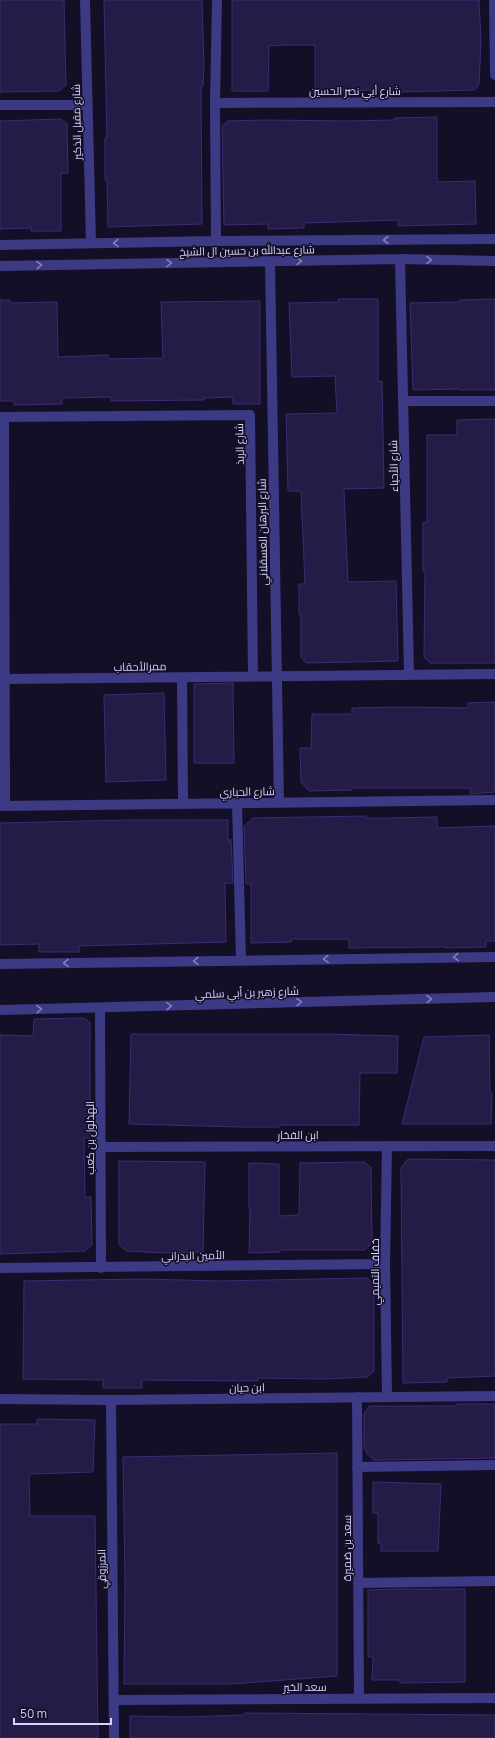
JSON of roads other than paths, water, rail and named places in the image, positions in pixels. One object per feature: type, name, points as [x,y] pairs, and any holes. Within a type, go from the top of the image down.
[{"type":"street","name":"شارع مقبل الذكير","points":[[85,0],[91,243]]},
{"type":"street","points":[[216,241],[215,103],[217,0]]},
{"type":"street","points":[[494,0],[495,75]]},
{"type":"street","name":"شارع أبي نصر الحسين","points":[[215,103],[495,102]]},
{"type":"street","points":[[0,106],[88,105]]},
{"type":"street","name":"شارع عبدالله بن حسين ال الشيخ","points":[[0,245],[216,241],[495,240]]},
{"type":"street","name":"شارع عبدالله بن حسين ال الشيخ","points":[[0,266],[400,259],[495,261]]},
{"type":"street","name":"شارع الأحياء","points":[[400,259],[409,674]]},
{"type":"street","name":"شارع البرهان العسقلاني","points":[[270,261],[279,803]]},
{"type":"street","points":[[404,401],[495,401]]},
{"type":"street","name":"شارع الربذ","points":[[2,417],[250,415],[253,676]]},
{"type":"street","points":[[2,417],[5,679],[3,806]]},
{"type":"street","name":"ممرالأحقاب","points":[[5,679],[495,674]]},
{"type":"street","points":[[182,677],[183,804]]},
{"type":"street","name":"شارع الحباري","points":[[3,806],[495,800]]},
{"type":"street","points":[[237,803],[241,960]]},
{"type":"street","points":[[0,964],[495,957]]},
{"type":"street","name":"شارع زهير بن أبي سلمي","points":[[0,1010],[495,997]]},
{"type":"street","name":"الهذلول بن كعب","points":[[100,1008],[101,1268]]},
{"type":"street","name":"خفاف التميمي","points":[[387,1146],[385,1264],[387,1398]]},
{"type":"street","name":"ابن الفخار","points":[[101,1147],[495,1146]]},
{"type":"street","name":"الأمين البدراني","points":[[0,1268],[385,1264]]},
{"type":"street","name":"ابن حيان","points":[[0,1399],[111,1400],[495,1396]]},
{"type":"street","name":"سعد بن ضميرة","points":[[357,1397],[359,1698]]},
{"type":"street","name":"المرزوقي","points":[[111,1400],[115,1700],[114,1738]]},
{"type":"street","points":[[357,1467],[495,1465]]},
{"type":"street","points":[[358,1583],[495,1581]]},
{"type":"street","name":"سعد الخير","points":[[115,1700],[495,1698]]}]
